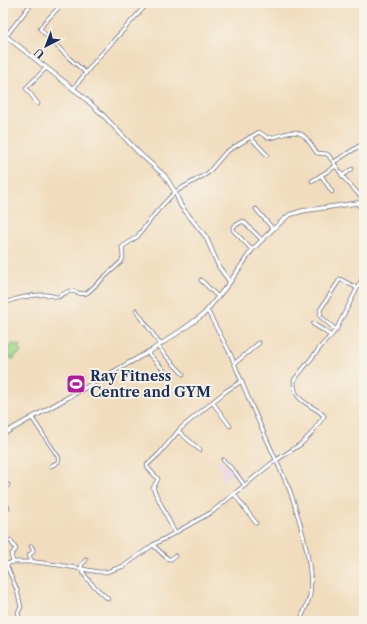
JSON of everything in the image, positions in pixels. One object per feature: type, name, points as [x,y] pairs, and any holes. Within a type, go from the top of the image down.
[{"type":"street","points":[[3,9],[7,3]]},
{"type":"street","points":[[32,3],[4,35],[73,89],[102,114],[138,153],[161,173],[175,192],[181,206],[206,238],[219,267],[230,282]]},
{"type":"street","points":[[63,3],[40,29],[69,58],[86,72]]},
{"type":"street","points":[[73,89],[86,72],[148,3]]},
{"type":"street","points":[[38,104],[26,88],[46,68]]},
{"type":"street","points":[[3,304],[36,296],[48,295],[58,297],[72,291],[83,295],[87,293],[120,262],[123,258],[122,247],[136,237],[175,192],[208,173],[226,152],[259,132],[268,138],[295,132],[306,138],[317,153],[326,154],[334,162],[342,176],[364,201],[358,204],[297,212],[284,219],[252,250],[235,277],[207,310],[190,325],[147,352],[3,434]]},
{"type":"street","points":[[250,138],[267,155]]},
{"type":"street","points":[[334,162],[364,143]]},
{"type":"street","points":[[312,181],[336,166]]},
{"type":"street","points":[[342,176],[352,169]]},
{"type":"street","points":[[321,175],[332,192]]},
{"type":"street","points":[[358,204],[364,213]]},
{"type":"street","points":[[256,209],[273,229]]},
{"type":"street","points":[[252,250],[233,230],[233,227],[243,220],[262,240]]},
{"type":"street","points":[[20,621],[18,612],[21,607],[18,593],[5,564],[13,562],[34,562],[99,572],[120,568],[153,545],[212,512],[277,460],[304,441],[324,417],[323,414],[298,397],[294,380],[336,330],[364,275]]},
{"type":"street","points":[[225,276],[235,277]]},
{"type":"street","points":[[336,330],[321,317],[320,310],[340,279],[357,288]]},
{"type":"street","points":[[202,280],[218,297]]},
{"type":"street","points":[[136,310],[164,354],[183,374]]},
{"type":"street","points":[[207,310],[224,339],[295,505],[307,556],[310,592],[309,599],[300,621]]},
{"type":"street","points":[[313,324],[331,336]]},
{"type":"street","points":[[234,363],[259,343]]},
{"type":"street","points":[[147,352],[171,378]]},
{"type":"street","points":[[175,533],[153,488],[158,479],[147,465],[159,454],[178,431],[226,391],[242,380]]},
{"type":"street","points":[[213,403],[230,426]]},
{"type":"street","points":[[32,418],[59,458],[58,462],[51,466]]},
{"type":"street","points":[[178,431],[200,450]]},
{"type":"street","points":[[223,460],[235,472],[245,486]]},
{"type":"street","points":[[3,489],[8,485]]},
{"type":"street","points":[[234,494],[256,523]]},
{"type":"street","points":[[3,500],[8,508],[3,512]]},
{"type":"street","points":[[10,540],[16,549],[11,555],[13,562]]},
{"type":"street","points":[[153,545],[168,559],[170,560],[175,556]]},
{"type":"street","points":[[31,546],[33,549],[32,552],[28,554],[34,562]]},
{"type":"street","points":[[86,560],[81,565],[82,570],[88,579],[108,599]]},
{"type":"shaded area","points":[[220,459],[228,469],[230,468],[233,472],[224,480],[221,476],[225,472],[216,461]]},
{"type":"green space","points":[[12,344],[20,345],[18,349],[21,351],[15,356],[14,359],[3,355],[3,352],[10,349]]},
{"type":"place","name":"Ray Fitness Centre and GYM","points":[[76,384]]}]
